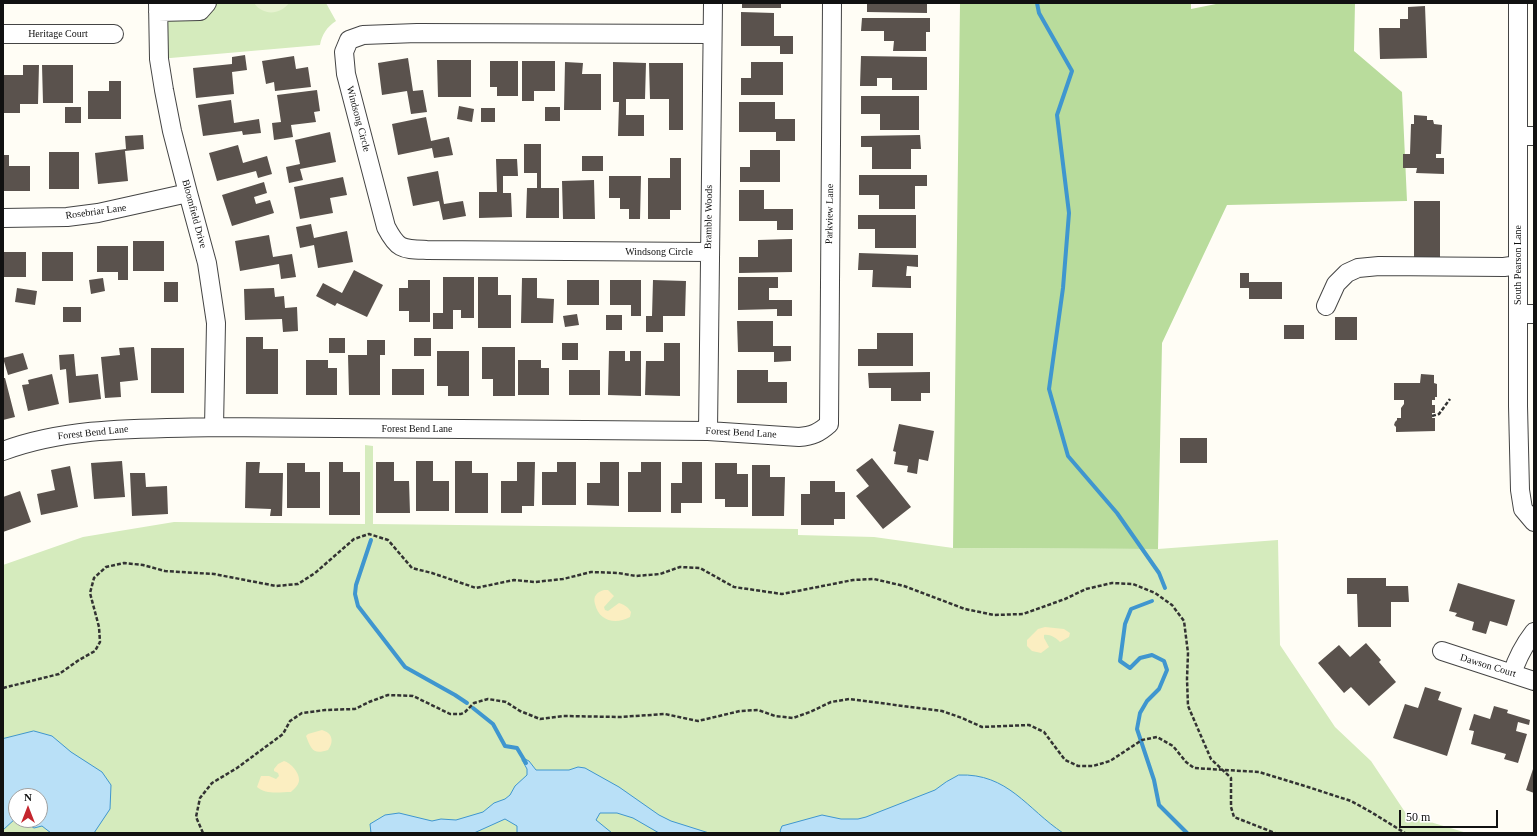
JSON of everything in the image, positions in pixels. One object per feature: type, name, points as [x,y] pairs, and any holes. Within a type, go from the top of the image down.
[{"type":"street","points":[[158,8],[200,11],[207,3]]},
{"type":"street","name":"Bramble Woods","points":[[708,430],[713,3]]},
{"type":"street","name":"Parkview Lane","points":[[828,424],[832,3]]},
{"type":"street","name":"South Pearson Lane","points":[[1518,3],[1526,136],[1518,265],[1526,314],[1526,407],[1520,490],[1523,509],[1534,522]]},
{"type":"street","name":"Bloomfield Drive","points":[[158,8],[159,59],[164,90],[172,131],[207,263],[216,323],[214,427]]},
{"type":"street","name":"Windsong Circle","points":[[709,252],[405,249],[394,241],[386,226],[346,74],[344,52],[349,40],[364,35],[417,33],[712,34]]},
{"type":"street","name":"Heritage Court","points":[[3,34],[114,34]]},
{"type":"street","name":"Rosebriar Lane","points":[[3,218],[67,217],[98,213],[188,193]]},
{"type":"street","points":[[1326,306],[1336,284],[1347,273],[1358,268],[1379,266],[1504,267],[1518,265]]},
{"type":"street","name":"Forest Bend Lane","points":[[3,451],[34,441],[100,431],[214,427],[708,430],[799,437],[810,436],[820,432],[828,424]]},
{"type":"street","points":[[1512,674],[1517,658],[1534,632]]},
{"type":"street","name":"Dawson Court","points":[[1442,651],[1534,681]]},
{"type":"path","points":[[1432,416],[1438,414],[1450,399]]},
{"type":"path","points":[[3,688],[59,674],[79,660],[95,652],[100,642],[90,593],[94,578],[106,567],[124,563],[143,565],[165,571],[214,574],[276,586],[298,584],[315,574],[354,539],[369,534],[388,540],[412,568],[476,588],[514,580],[535,582],[563,579],[591,572],[618,573],[636,576],[660,574],[680,567],[700,568],[734,587],[782,594],[852,580],[874,579],[904,586],[965,609],[994,615],[1022,614],[1065,599],[1086,589],[1112,583],[1133,584],[1155,593],[1172,605],[1184,621],[1188,654],[1188,706],[1211,759],[1231,778],[1231,807],[1234,817],[1275,833]]},
{"type":"path","points":[[203,833],[196,817],[200,798],[212,783],[237,768],[283,734],[290,721],[302,713],[356,709],[369,702],[388,695],[413,696],[450,714],[465,712],[474,703],[488,699],[506,702],[520,711],[540,719],[563,716],[620,717],[665,714],[698,721],[758,710],[775,716],[793,718],[831,702],[849,699],[942,711],[982,727],[1029,725],[1044,732],[1065,760],[1078,766],[1093,766],[1110,761],[1142,740],[1157,737],[1173,746],[1186,762],[1194,768],[1259,772],[1308,787],[1351,801],[1405,833]]},
{"type":"green space","points":[[158,3],[326,3],[336,21],[325,31],[320,45],[159,59]]},
{"type":"green space","points":[[254,3],[289,3],[281,10],[276,12],[267,12],[262,10]]},
{"type":"green space","points":[[960,3],[1191,3],[1191,9],[1221,3],[1355,3],[1354,51],[1402,92],[1407,201],[1227,205],[1162,343],[1158,549],[953,548]]},
{"type":"green space","points":[[365,445],[373,446],[373,524],[798,529],[798,535],[874,537],[953,548],[1158,549],[1278,540],[1280,645],[1335,727],[1371,761],[1407,815],[1467,833],[3,833],[3,565],[83,537],[174,522],[365,524]]},
{"type":"sand","points":[[608,590],[614,596],[604,607],[605,610],[608,611],[619,603],[625,605],[629,609],[631,612],[630,617],[619,621],[613,621],[604,618],[600,614],[594,600],[598,593]]},
{"type":"sand","points":[[1045,627],[1064,629],[1070,633],[1069,637],[1060,642],[1053,637],[1044,635],[1049,647],[1041,653],[1032,651],[1027,646],[1027,640],[1038,629]]},
{"type":"sand","points":[[322,730],[328,733],[332,741],[328,750],[319,752],[313,750],[306,736]]},
{"type":"sand","points":[[284,761],[292,766],[297,772],[299,778],[297,786],[291,792],[265,791],[257,787],[261,776],[269,776],[276,779],[279,776],[274,769],[278,764]]},
{"type":"water","points":[[34,731],[52,736],[71,752],[102,772],[111,785],[110,809],[94,833],[51,833],[45,828],[48,828],[48,788],[8,788],[8,825],[3,830],[3,739]]},
{"type":"water","points":[[525,759],[529,761],[536,770],[569,770],[578,767],[585,768],[619,787],[659,815],[671,821],[709,833],[659,833],[633,818],[617,813],[600,813],[596,820],[612,833],[517,833],[517,826],[505,819],[474,833],[371,833],[370,824],[385,815],[399,813],[432,821],[441,819],[456,820],[483,812],[494,803],[505,799],[510,795],[515,786],[527,775],[527,769],[522,760]]},
{"type":"water","points":[[959,775],[976,776],[991,780],[1004,786],[1016,794],[1050,824],[1063,833],[781,833],[780,831],[782,826],[822,815],[841,819],[858,819],[866,817],[935,790]]},
{"type":"building","points":[[39,3],[39,4],[7,4]]},
{"type":"building","points":[[73,3],[73,4],[43,4]]},
{"type":"building","points":[[742,3],[781,3],[781,8],[742,8]]},
{"type":"building","points":[[867,3],[927,3],[927,13],[867,12]]},
{"type":"building","points":[[1425,6],[1427,58],[1380,59],[1379,28],[1400,28],[1400,19],[1408,19],[1408,7]]},
{"type":"building","points":[[741,12],[774,13],[774,36],[793,36],[793,54],[780,54],[780,46],[741,46]]},
{"type":"building","points":[[862,18],[930,18],[930,32],[926,32],[926,51],[893,51],[894,41],[884,41],[884,31],[861,31]]},
{"type":"building","points":[[245,55],[247,70],[232,72],[234,94],[196,98],[193,68],[232,64],[232,57]]},
{"type":"building","points":[[294,56],[296,69],[308,67],[311,87],[275,91],[274,82],[266,84],[262,61]]},
{"type":"building","points":[[861,56],[927,57],[927,90],[892,90],[892,78],[877,78],[877,86],[860,86]]},
{"type":"building","points":[[408,58],[413,91],[423,90],[427,112],[411,114],[407,91],[382,95],[378,63]]},
{"type":"building","points":[[437,60],[471,60],[471,97],[438,97]]},
{"type":"building","points":[[490,61],[518,61],[518,96],[497,96],[497,87],[490,87]]},
{"type":"building","points":[[522,61],[555,61],[555,91],[534,91],[534,101],[522,101]]},
{"type":"building","points":[[565,62],[583,63],[582,74],[601,74],[601,110],[564,110]]},
{"type":"building","points":[[613,62],[646,63],[645,99],[626,99],[626,115],[644,115],[644,136],[618,136],[619,102],[613,102]]},
{"type":"building","points":[[751,62],[783,62],[783,95],[741,95],[741,78],[751,78]]},
{"type":"building","points":[[649,63],[683,63],[683,130],[669,130],[669,99],[650,99]]},
{"type":"building","points":[[23,65],[39,65],[38,104],[20,104],[20,113],[3,113],[4,75],[23,75]]},
{"type":"building","points":[[42,65],[73,65],[73,103],[43,103]]},
{"type":"building","points":[[109,81],[121,81],[121,119],[88,119],[88,91],[109,91]]},
{"type":"building","points":[[317,90],[320,111],[314,112],[316,122],[291,125],[293,137],[274,140],[272,123],[281,122],[277,95]]},
{"type":"building","points":[[861,96],[919,96],[919,130],[880,130],[880,114],[861,114]]},
{"type":"building","points":[[231,100],[234,123],[259,119],[261,133],[243,135],[242,131],[203,136],[198,105]]},
{"type":"building","points":[[739,102],[775,102],[775,119],[795,119],[795,141],[776,141],[776,132],[739,132]]},
{"type":"building","points":[[459,106],[474,109],[472,122],[457,119]]},
{"type":"building","points":[[65,107],[81,107],[81,123],[65,123]]},
{"type":"building","points":[[545,107],[560,107],[560,121],[545,121]]},
{"type":"building","points":[[481,108],[495,108],[495,122],[481,122]]},
{"type":"building","points":[[1414,115],[1427,116],[1427,120],[1433,120],[1434,124],[1442,125],[1441,154],[1436,154],[1436,158],[1444,158],[1444,174],[1416,173],[1417,168],[1403,168],[1403,154],[1410,154],[1411,124],[1414,124]]},
{"type":"building","points":[[426,117],[431,141],[449,137],[453,155],[434,158],[432,148],[398,155],[392,124]]},
{"type":"building","points":[[330,132],[336,162],[300,169],[303,180],[289,183],[286,167],[300,164],[295,140]]},
{"type":"building","points":[[143,135],[144,149],[125,151],[128,181],[98,184],[95,153],[126,149],[125,136]]},
{"type":"building","points":[[920,135],[921,149],[911,149],[911,169],[872,169],[872,147],[861,147],[861,136]]},
{"type":"building","points":[[524,144],[541,144],[541,188],[559,188],[559,218],[526,218],[527,188],[537,188],[537,173],[524,173]]},
{"type":"building","points":[[238,145],[243,163],[267,156],[272,174],[258,178],[256,171],[217,181],[209,153]]},
{"type":"building","points":[[750,150],[780,150],[780,182],[740,182],[740,167],[750,167]]},
{"type":"building","points":[[49,152],[79,152],[79,189],[49,189]]},
{"type":"building","points":[[3,155],[9,155],[9,166],[30,166],[30,191],[3,191]]},
{"type":"building","points":[[582,156],[603,156],[603,171],[582,171]]},
{"type":"building","points":[[670,158],[681,158],[681,210],[670,210],[670,219],[648,219],[648,178],[670,178]]},
{"type":"building","points":[[496,159],[517,159],[518,176],[503,176],[503,193],[511,193],[512,217],[479,218],[479,192],[497,192]]},
{"type":"building","points":[[438,171],[444,204],[463,201],[466,216],[443,220],[439,201],[413,206],[407,177]]},
{"type":"building","points":[[859,175],[927,175],[927,186],[915,186],[915,209],[879,209],[879,195],[859,195]]},
{"type":"building","points":[[609,176],[641,176],[640,219],[629,219],[629,209],[620,209],[620,198],[609,198]]},
{"type":"building","points":[[343,177],[347,195],[330,198],[333,213],[300,219],[294,187]]},
{"type":"building","points":[[594,180],[595,219],[563,219],[562,181]]},
{"type":"building","points":[[264,182],[267,193],[254,197],[256,204],[270,200],[274,213],[232,226],[222,195]]},
{"type":"building","points":[[739,190],[764,190],[764,209],[793,209],[793,230],[777,230],[777,221],[739,221]]},
{"type":"building","points":[[1414,201],[1440,201],[1440,259],[1414,259]]},
{"type":"building","points":[[858,215],[916,215],[916,248],[875,248],[875,229],[858,229]]},
{"type":"building","points":[[311,224],[314,238],[347,231],[353,262],[318,268],[314,245],[300,248],[296,227]]},
{"type":"building","points":[[269,235],[273,257],[292,254],[296,277],[281,279],[279,264],[240,271],[235,241]]},
{"type":"building","points":[[792,239],[792,272],[739,273],[739,257],[758,257],[758,240]]},
{"type":"building","points":[[133,241],[164,241],[164,271],[133,271]]},
{"type":"building","points":[[97,246],[128,246],[128,280],[118,280],[118,272],[97,272]]},
{"type":"building","points":[[3,252],[26,252],[26,277],[3,277]]},
{"type":"building","points":[[42,252],[73,252],[73,281],[42,281]]},
{"type":"building","points":[[859,253],[918,255],[918,267],[907,266],[906,276],[911,276],[911,288],[872,287],[873,270],[858,270]]},
{"type":"building","points":[[354,270],[383,285],[367,317],[337,303],[335,306],[316,296],[323,283],[342,293]]},
{"type":"building","points":[[1240,273],[1249,273],[1249,282],[1282,282],[1282,299],[1249,299],[1249,288],[1240,288]]},
{"type":"building","points":[[443,277],[474,277],[474,318],[461,318],[461,310],[453,310],[453,329],[433,329],[433,313],[443,313]]},
{"type":"building","points":[[478,277],[498,277],[498,295],[511,295],[511,328],[478,328]]},
{"type":"building","points":[[738,277],[778,277],[778,288],[769,288],[769,300],[792,300],[792,316],[777,316],[777,309],[738,310]]},
{"type":"building","points":[[103,278],[105,291],[91,294],[89,280]]},
{"type":"building","points":[[522,278],[537,278],[537,298],[554,299],[553,323],[521,323]]},
{"type":"building","points":[[408,280],[430,280],[430,322],[409,322],[409,311],[399,311],[399,288],[408,288]]},
{"type":"building","points":[[567,280],[599,280],[599,305],[567,305]]},
{"type":"building","points":[[610,280],[641,280],[641,316],[631,316],[631,305],[610,305]]},
{"type":"building","points":[[653,280],[686,281],[685,316],[663,316],[663,332],[646,332],[646,316],[652,316]]},
{"type":"building","points":[[164,282],[178,282],[178,302],[164,302]]},
{"type":"building","points":[[17,288],[37,291],[35,305],[15,302]]},
{"type":"building","points":[[274,288],[275,297],[284,296],[285,308],[297,307],[298,331],[283,332],[282,319],[245,320],[244,289]]},
{"type":"building","points":[[63,307],[81,307],[81,322],[63,322]]},
{"type":"building","points":[[577,314],[579,325],[565,327],[563,316]]},
{"type":"building","points":[[606,315],[622,315],[622,330],[606,330]]},
{"type":"building","points":[[1335,317],[1357,317],[1357,340],[1335,340]]},
{"type":"building","points":[[737,321],[773,321],[773,346],[791,346],[791,361],[774,362],[774,352],[738,352]]},
{"type":"building","points":[[1284,325],[1304,325],[1304,339],[1284,339]]},
{"type":"building","points":[[877,333],[913,333],[913,366],[858,366],[858,349],[877,349]]},
{"type":"building","points":[[246,337],[263,337],[263,349],[278,349],[278,394],[246,394]]},
{"type":"building","points":[[329,338],[345,338],[345,353],[329,353]]},
{"type":"building","points":[[414,338],[431,338],[431,356],[414,356]]},
{"type":"building","points":[[367,340],[385,340],[385,355],[380,355],[380,395],[349,395],[348,355],[367,355]]},
{"type":"building","points":[[562,343],[578,343],[578,360],[562,360]]},
{"type":"building","points":[[664,343],[680,343],[680,396],[645,395],[646,361],[664,361]]},
{"type":"building","points":[[134,347],[138,380],[120,382],[121,397],[105,398],[101,357],[120,355],[119,348]]},
{"type":"building","points":[[482,347],[515,347],[515,396],[493,396],[493,379],[482,379]]},
{"type":"building","points":[[151,348],[184,348],[184,393],[151,393]]},
{"type":"building","points":[[437,351],[469,351],[469,396],[448,396],[448,386],[437,386]]},
{"type":"building","points":[[609,351],[625,351],[625,361],[630,361],[630,351],[641,351],[641,396],[608,395]]},
{"type":"building","points":[[23,353],[28,369],[8,375],[3,358]]},
{"type":"building","points":[[74,354],[76,376],[98,374],[101,399],[69,403],[66,369],[60,370],[59,355]]},
{"type":"building","points":[[306,360],[328,360],[328,368],[337,368],[337,395],[306,395]]},
{"type":"building","points":[[518,360],[541,360],[541,368],[549,368],[549,395],[518,395]]},
{"type":"building","points":[[392,369],[424,369],[424,395],[392,395]]},
{"type":"building","points":[[569,370],[600,370],[600,395],[569,395]]},
{"type":"building","points":[[737,370],[768,370],[768,382],[787,382],[787,403],[737,403]]},
{"type":"building","points":[[930,372],[930,393],[921,393],[921,401],[891,401],[891,388],[869,388],[868,373]]},
{"type":"building","points":[[52,374],[59,404],[28,411],[22,385],[29,384],[28,380]]},
{"type":"building","points":[[1421,374],[1434,375],[1434,383],[1437,384],[1437,397],[1435,397],[1435,400],[1432,400],[1432,405],[1435,405],[1435,413],[1432,413],[1432,418],[1435,418],[1435,431],[1396,432],[1396,427],[1394,425],[1397,418],[1401,418],[1401,408],[1404,404],[1404,400],[1394,400],[1394,383],[1420,383]]},
{"type":"building","points":[[3,378],[5,378],[15,417],[3,420]]},
{"type":"building","points":[[899,424],[934,431],[928,461],[919,459],[917,474],[907,472],[908,466],[894,464],[896,452],[893,451]]},
{"type":"building","points":[[1180,438],[1207,438],[1207,463],[1180,463]]},
{"type":"building","points":[[872,458],[911,507],[883,529],[856,496],[869,486],[856,470]]},
{"type":"building","points":[[122,461],[125,497],[94,499],[91,463]]},
{"type":"building","points":[[416,461],[433,461],[433,481],[449,481],[449,511],[416,511]]},
{"type":"building","points":[[455,461],[472,461],[472,473],[488,473],[488,513],[455,513]]},
{"type":"building","points":[[246,462],[260,462],[259,473],[283,473],[282,516],[270,516],[271,509],[245,508]]},
{"type":"building","points":[[329,462],[343,462],[343,472],[360,472],[360,515],[329,515]]},
{"type":"building","points":[[376,462],[394,462],[394,481],[409,481],[410,513],[376,513]]},
{"type":"building","points":[[517,462],[535,462],[534,506],[522,506],[522,513],[501,513],[501,481],[517,481]]},
{"type":"building","points":[[557,462],[576,462],[576,505],[542,505],[542,472],[557,472]]},
{"type":"building","points":[[600,462],[619,462],[619,506],[587,505],[587,483],[600,483]]},
{"type":"building","points":[[641,462],[661,462],[661,512],[628,512],[628,472],[641,472]]},
{"type":"building","points":[[682,462],[702,462],[702,503],[681,503],[681,513],[671,513],[671,483],[682,483]]},
{"type":"building","points":[[287,463],[305,463],[305,472],[320,472],[320,508],[287,508]]},
{"type":"building","points":[[715,463],[737,463],[737,474],[748,474],[748,507],[725,507],[725,499],[715,499]]},
{"type":"building","points":[[752,465],[770,465],[770,477],[785,477],[784,516],[752,516]]},
{"type":"building","points":[[70,466],[78,507],[41,515],[37,494],[55,490],[51,470]]},
{"type":"building","points":[[130,473],[145,473],[146,487],[167,486],[168,514],[132,516]]},
{"type":"building","points":[[810,481],[835,481],[835,492],[845,492],[845,519],[834,519],[834,525],[801,525],[801,494],[810,494]]},
{"type":"building","points":[[20,491],[31,522],[3,532],[3,497]]},
{"type":"building","points":[[1347,578],[1386,578],[1386,586],[1408,586],[1409,602],[1391,602],[1391,627],[1358,627],[1357,594],[1347,594]]},
{"type":"building","points":[[1458,583],[1515,600],[1507,626],[1490,621],[1486,634],[1472,630],[1474,622],[1455,616],[1457,613],[1449,611]]},
{"type":"building","points":[[1366,643],[1381,660],[1379,662],[1396,682],[1369,706],[1351,687],[1344,693],[1318,663],[1339,645],[1350,657]]},
{"type":"building","points":[[1425,687],[1441,692],[1438,700],[1462,708],[1447,756],[1393,738],[1405,704],[1418,708]]},
{"type":"building","points":[[1494,706],[1508,710],[1507,713],[1530,720],[1529,725],[1518,722],[1516,731],[1527,734],[1518,763],[1504,759],[1506,754],[1471,744],[1474,731],[1469,730],[1474,714],[1490,719]]},
{"type":"building","points":[[1534,766],[1534,793],[1526,790]]},
{"type":"waterway","points":[[1037,3],[1039,13],[1072,71],[1057,115],[1069,213],[1063,288],[1049,389],[1068,456],[1117,513],[1159,573],[1165,588]]},
{"type":"waterway","points":[[371,540],[356,585],[355,594],[358,606],[405,667],[467,703]]},
{"type":"waterway","points":[[1152,601],[1131,609],[1125,624],[1120,661],[1130,668],[1140,658],[1152,655],[1164,661],[1167,670],[1159,689],[1147,701],[1140,713],[1137,729],[1154,780],[1159,805],[1187,833]]},
{"type":"waterway","points":[[473,708],[493,724],[505,746],[517,748],[526,763]]}]
